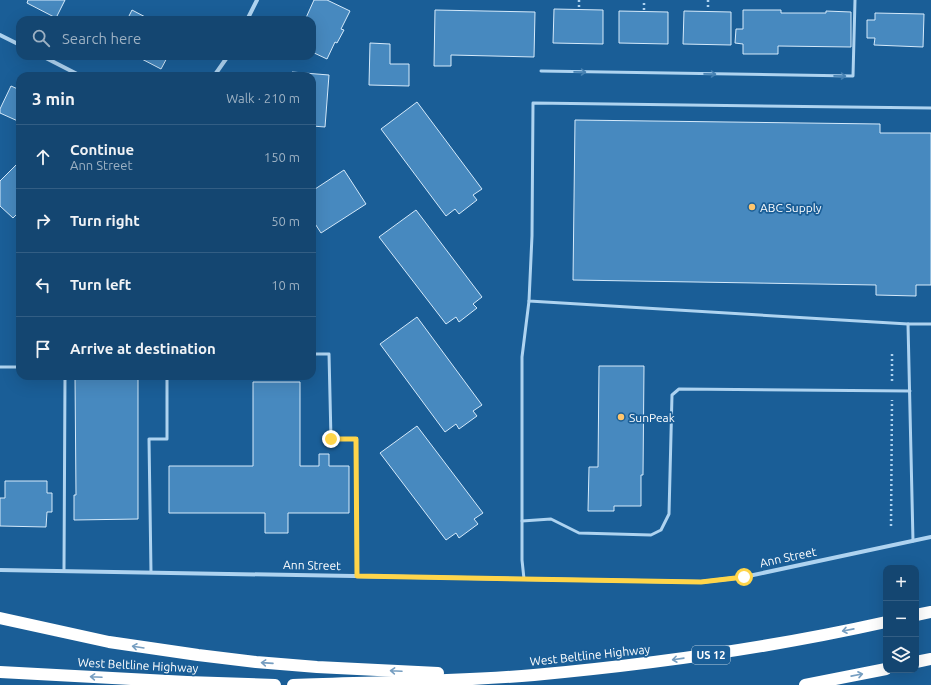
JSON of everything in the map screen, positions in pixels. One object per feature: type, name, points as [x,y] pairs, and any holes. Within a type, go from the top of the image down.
[{"type":"highway","points":[[919,614],[931,612]]},
{"type":"highway","points":[[0,618],[109,642],[198,656],[317,667],[431,673],[533,675]]},
{"type":"highway","name":"West Beltline Highway","points":[[293,685],[454,680],[533,675],[639,664],[712,654],[883,623]]},
{"type":"highway","points":[[919,661],[931,659]]},
{"type":"highway","points":[[804,685],[883,670]]},
{"type":"highway","name":"West Beltline Highway","points":[[0,672],[275,685]]},
{"type":"street","points":[[249,16],[257,0]]},
{"type":"street","points":[[0,35],[16,43]]},
{"type":"street","points":[[50,60],[74,72]]},
{"type":"street","points":[[217,72],[225,60]]},
{"type":"street","name":"Ann Street","points":[[0,570],[701,582],[744,577],[931,537]]},
{"type":"lane","points":[[541,71],[853,76],[855,0]]},
{"type":"lane","points":[[524,579],[522,520],[522,357],[529,301],[532,236],[532,104],[931,108]]},
{"type":"lane","points":[[529,301],[908,324],[931,324]]},
{"type":"lane","points":[[908,324],[913,541]]},
{"type":"lane","points":[[316,354],[330,354],[331,439],[356,439],[357,576]]},
{"type":"lane","points":[[0,367],[16,367]]},
{"type":"lane","points":[[64,570],[65,380]]},
{"type":"lane","points":[[151,572],[149,439],[167,439],[167,380]]},
{"type":"lane","points":[[522,520],[550,519],[579,533],[650,535],[660,530],[669,514],[672,395],[679,389],[910,391]]},
{"type":"path","points":[[579,0],[579,7]]},
{"type":"path","points":[[644,0],[644,10]]},
{"type":"path","points":[[708,0],[708,9]]},
{"type":"path","points":[[891,526],[892,353]]},
{"type":"building","points":[[28,0],[65,0],[57,16],[52,16],[27,3]]},
{"type":"building","points":[[314,0],[327,0],[350,11],[341,29],[344,30],[337,43],[335,42],[327,59],[316,54],[316,16],[307,16]]},
{"type":"building","points":[[554,9],[603,10],[603,44],[553,43]]},
{"type":"building","points":[[132,10],[143,16],[129,16]]},
{"type":"building","points":[[435,10],[535,12],[534,57],[451,55],[451,66],[434,66]]},
{"type":"building","points":[[743,10],[781,10],[781,13],[826,13],[826,11],[851,12],[851,47],[778,46],[778,54],[743,54],[743,44],[735,43],[736,29],[743,29]]},
{"type":"building","points":[[619,11],[668,12],[668,44],[619,43]]},
{"type":"building","points":[[684,11],[731,12],[731,45],[683,44]]},
{"type":"building","points":[[875,13],[924,14],[923,47],[874,45],[875,38],[867,38],[867,20],[875,20]]},
{"type":"building","points":[[370,43],[390,44],[390,64],[409,64],[409,86],[369,85]]},
{"type":"building","points":[[144,60],[166,60],[161,69]]},
{"type":"building","points":[[316,74],[329,75],[325,127],[316,126]]},
{"type":"building","points":[[11,86],[16,88],[16,120],[0,113],[0,109]]},
{"type":"building","points":[[417,102],[482,189],[473,195],[477,200],[459,214],[455,209],[446,216],[381,129]]},
{"type":"building","name":"ABC Supply","points":[[575,120],[880,124],[880,133],[931,133],[931,285],[916,285],[916,296],[876,295],[876,285],[573,280]]},
{"type":"building","points":[[16,165],[16,215],[13,218],[0,206],[0,181]]},
{"type":"building","points":[[344,170],[366,204],[321,233],[316,225],[316,188]]},
{"type":"building","points":[[416,210],[482,297],[473,304],[477,308],[459,322],[456,317],[446,324],[379,237]]},
{"type":"building","points":[[417,317],[482,405],[473,411],[477,416],[459,429],[456,424],[445,432],[380,344]]},
{"type":"building","name":"SunPeak","points":[[599,366],[644,366],[643,475],[641,475],[641,506],[614,506],[614,511],[588,511],[589,467],[598,467]]},
{"type":"building","points":[[75,380],[138,380],[138,519],[74,520],[74,495],[76,495]]},
{"type":"building","points":[[253,382],[300,382],[300,466],[319,466],[319,454],[329,454],[329,466],[349,466],[349,513],[288,513],[288,533],[265,533],[265,513],[169,513],[169,466],[253,466]]},
{"type":"building","points":[[417,426],[483,513],[474,519],[478,524],[459,538],[456,533],[446,540],[380,453]]},
{"type":"building","points":[[5,481],[47,481],[47,493],[52,493],[52,512],[47,512],[46,527],[0,526],[0,498],[5,498]]},
{"type":"place","name":"ABC Supply","points":[[752,207]]},
{"type":"place","name":"SunPeak","points":[[621,417]]},
{"type":"route","points":[[331,439],[356,439],[357,576],[701,582],[744,577]]}]
